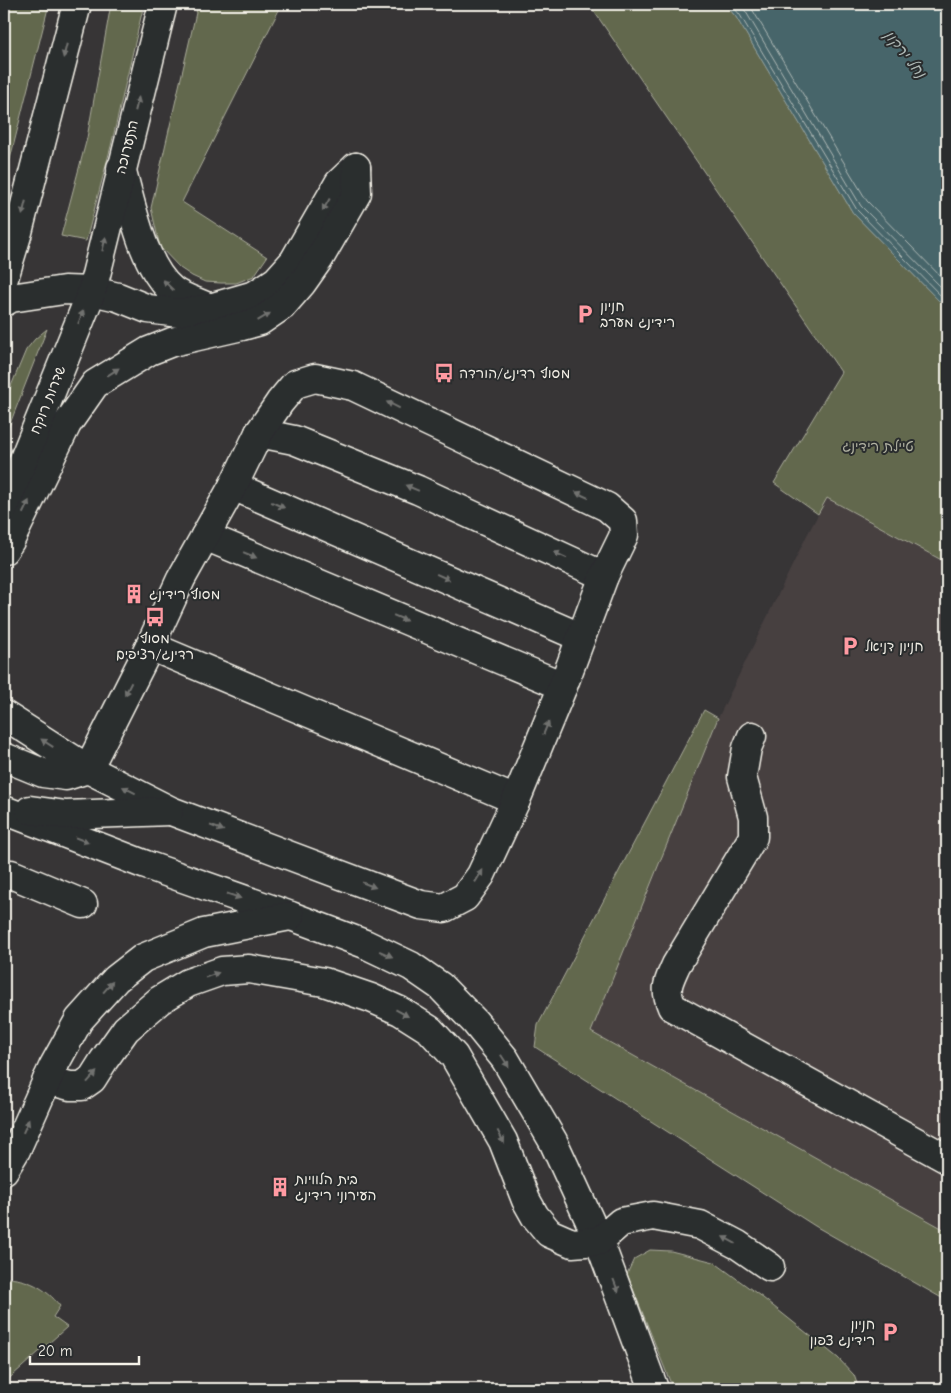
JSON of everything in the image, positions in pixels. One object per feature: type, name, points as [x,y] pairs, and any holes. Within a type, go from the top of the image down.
[{"type":"main road","points":[[4,278],[18,232],[77,4]]},
{"type":"main road","name":"התערוכה","points":[[92,291],[163,4]]},
{"type":"main road","points":[[4,302],[11,298],[64,290],[92,291],[118,297],[148,309],[179,313],[210,308],[255,295],[276,281],[294,261],[339,183],[356,167],[357,192],[318,259],[302,283],[282,306],[260,321],[172,342],[149,351],[95,384],[66,424],[10,542],[4,550]]},
{"type":"main road","points":[[121,168],[148,258],[157,275],[173,291],[210,308]]},
{"type":"main road","name":"שדרות רוקח","points":[[4,508],[92,291]]},
{"type":"main road","points":[[4,715],[88,769],[171,810],[421,905],[444,908],[465,897],[481,875],[516,800],[563,686],[604,576],[624,535],[623,520],[607,507],[353,386],[315,378],[295,384],[259,433],[233,486],[181,579],[150,646],[88,769],[66,776],[43,773],[4,757]]},
{"type":"main road","points":[[259,433],[294,440],[409,486],[604,576]]},
{"type":"main road","points":[[233,486],[580,637]]},
{"type":"main road","points":[[205,536],[563,686]]},
{"type":"main road","points":[[150,646],[516,800]]},
{"type":"main road","points":[[752,736],[747,748],[742,776],[753,817],[753,837],[676,965],[668,984],[666,995],[672,1007],[947,1159]]},
{"type":"main road","points":[[4,808],[66,815],[171,810]]},
{"type":"main road","points":[[4,808],[146,865],[365,944],[411,966],[440,986],[475,1022],[505,1059],[553,1141],[599,1241],[654,1389]]},
{"type":"main road","points":[[4,874],[12,874],[83,904]]},
{"type":"main road","points":[[4,1170],[16,1150],[47,1080],[79,1020],[116,978],[143,958],[204,933],[291,916]]},
{"type":"main road","points":[[47,1080],[70,1086],[82,1086],[92,1079],[126,1028],[160,1000],[188,983],[222,971],[249,969],[324,982],[371,998],[400,1011],[430,1030],[454,1056],[503,1141],[534,1216],[549,1233],[572,1243],[599,1241],[621,1222],[653,1216],[700,1225],[738,1245],[770,1267]]},
{"type":"shaded area","points":[[827,498],[947,563],[947,1231],[590,1032],[718,718],[806,537]]},
{"type":"green space","points":[[4,4],[49,4],[10,159],[4,172]]},
{"type":"green space","points":[[111,4],[144,4],[111,146],[86,241],[61,236],[87,138]]},
{"type":"green space","points":[[198,4],[282,4],[182,202],[267,257],[254,276],[236,283],[205,282],[180,268],[160,247],[151,208]]},
{"type":"green space","name":"טיילת רידינג","points":[[589,4],[725,4],[736,17],[853,213],[947,309],[947,563],[827,498],[818,514],[774,483],[841,372]]},
{"type":"green space","points":[[47,329],[4,439],[4,403],[26,350]]},
{"type":"green space","points":[[704,710],[718,718],[591,1032],[947,1231],[947,1301],[815,1226],[535,1047],[538,1025]]},
{"type":"green space","points":[[650,1250],[671,1251],[714,1262],[763,1298],[838,1358],[854,1375],[859,1389],[673,1389],[627,1274],[634,1259]]},
{"type":"green space","points":[[4,1278],[28,1282],[49,1294],[60,1306],[53,1317],[67,1327],[4,1383]]},
{"type":"water","name":"נחל ירקון","points":[[725,4],[947,4],[947,309],[853,213],[736,17]]},
{"type":"place","name":"חניון רידינג מערב","points":[[585,314]]},
{"type":"place","name":"מסוף רדינג/הורדה","points":[[444,373]]},
{"type":"place","name":"מסוף רידינג","points":[[134,594]]},
{"type":"place","name":"מסוף רדינג/רציפים","points":[[155,617]]},
{"type":"place","name":"חניון דניאל","points":[[850,646]]},
{"type":"place","name":"בית הלוויות העירוני רידינג","points":[[280,1187]]},
{"type":"place","name":"חניון רידינג צפון","points":[[890,1332]]}]
